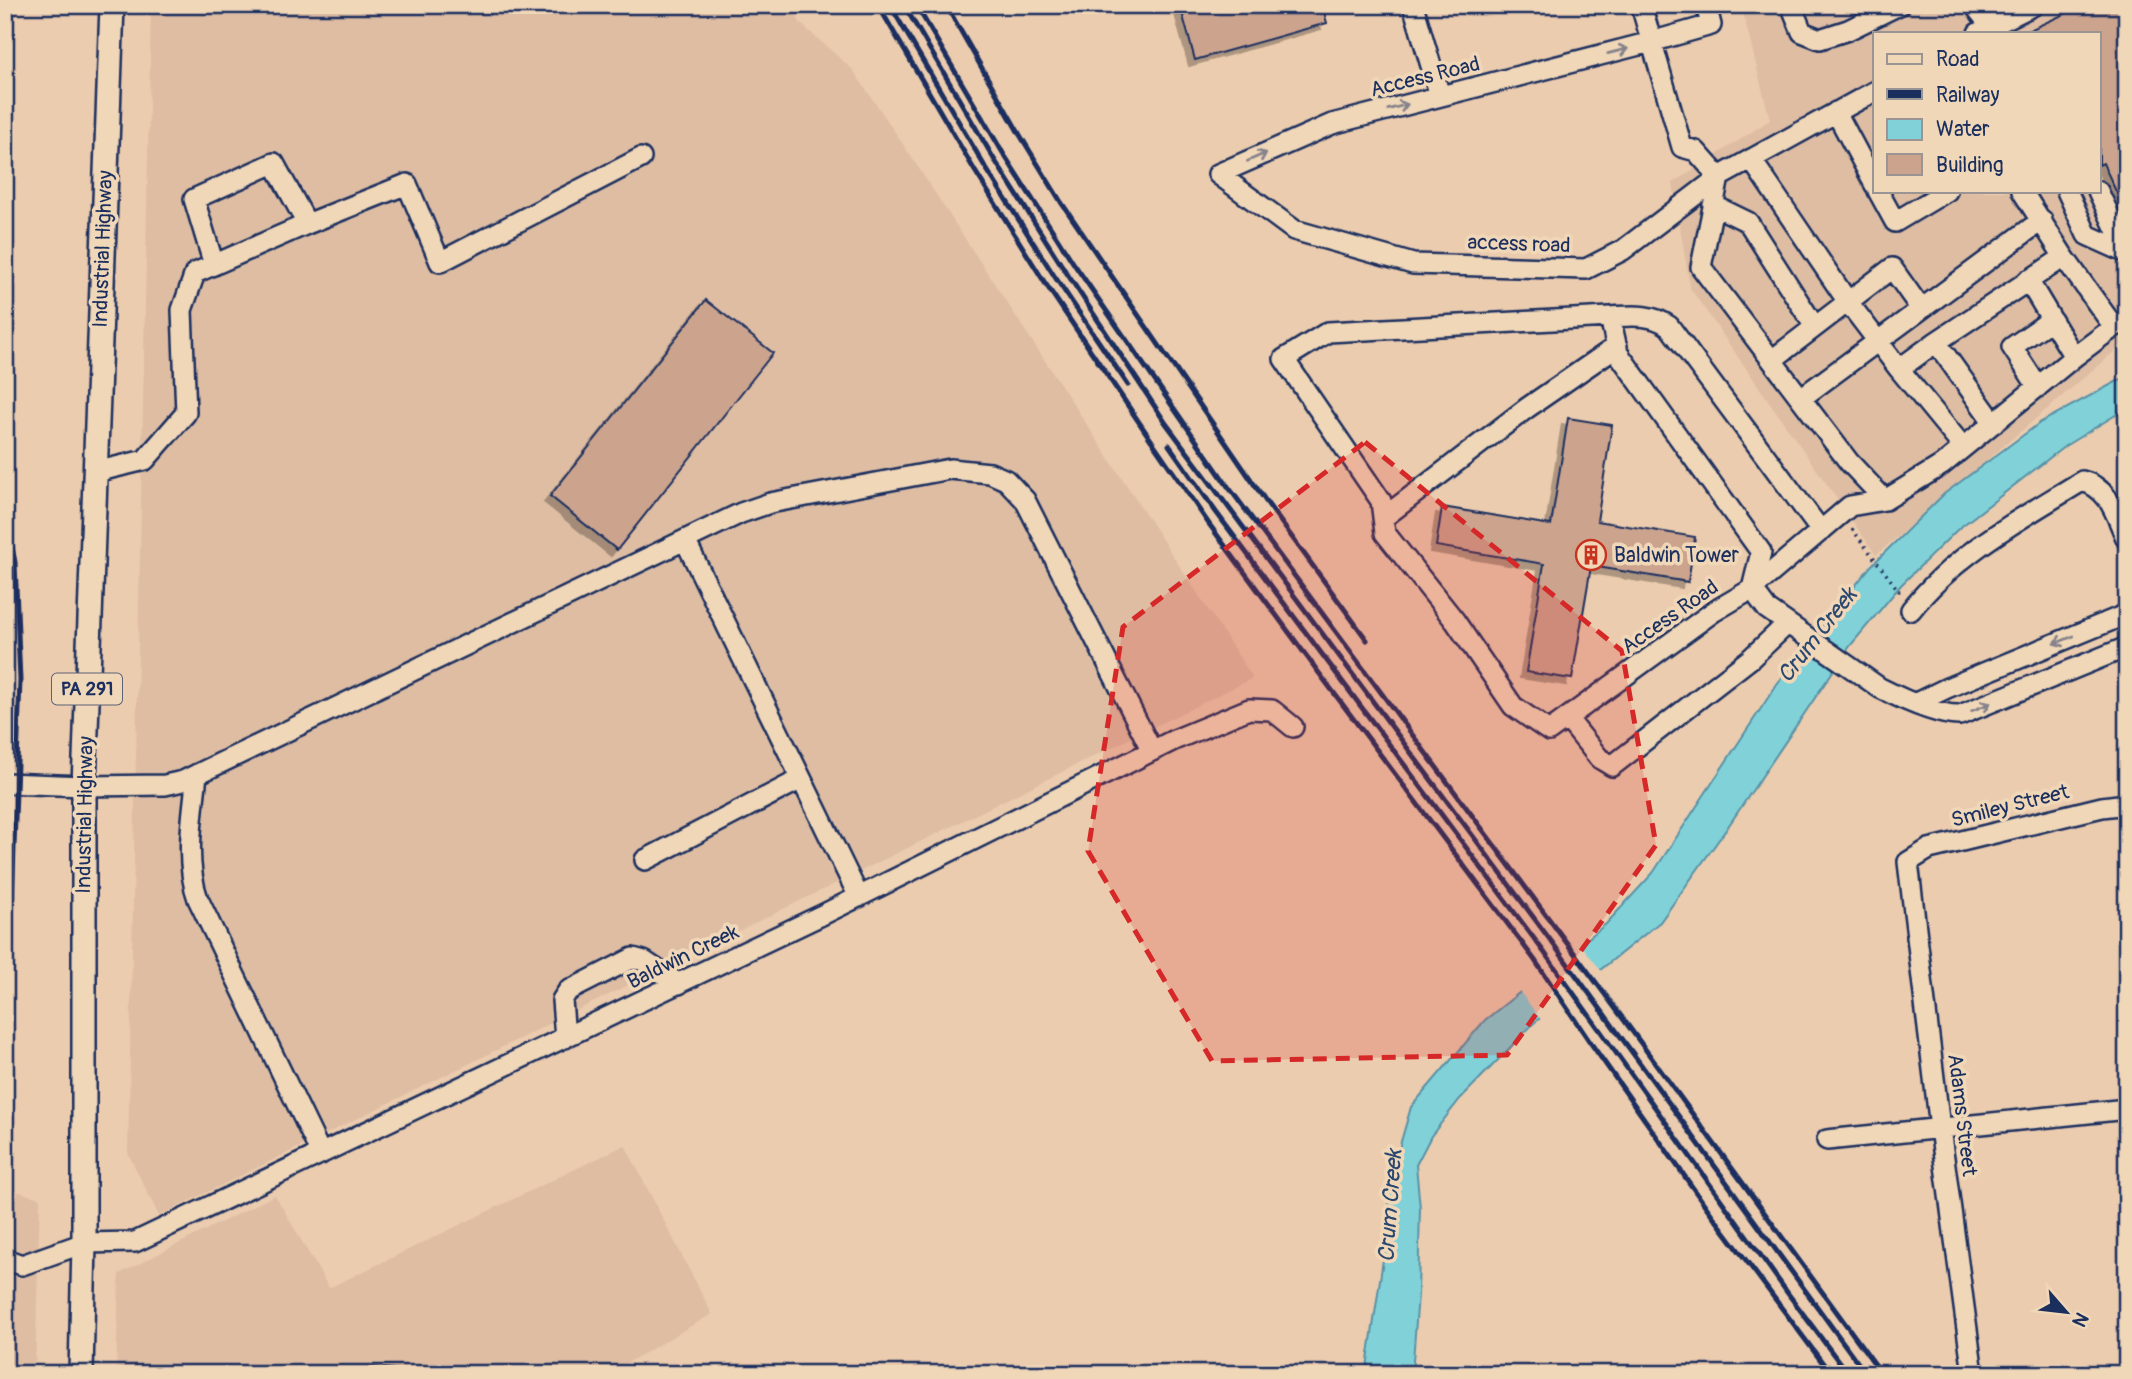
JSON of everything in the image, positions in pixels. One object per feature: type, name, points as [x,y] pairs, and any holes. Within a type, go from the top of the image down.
[{"type":"main road","name":"Industrial Highway","points":[[81,1374],[85,1243],[84,786],[112,5]]},
{"type":"street","points":[[1413,5],[1440,96]]},
{"type":"street","points":[[1641,5],[1682,147],[1696,151],[1719,177],[1701,267],[1849,462],[1885,500]]},
{"type":"street","name":"Access Road","points":[[1218,174],[1332,124],[1711,25],[1706,5]]},
{"type":"street","points":[[1791,5],[1802,32],[1820,39],[1848,30],[1899,5]]},
{"type":"street","points":[[1974,5],[1988,31],[2035,5]]},
{"type":"street","name":"access road","points":[[1218,174],[1294,230],[1413,264],[1586,269],[1623,250],[1719,177],[1873,91]]},
{"type":"street","points":[[1836,112],[1873,181]]},
{"type":"street","points":[[95,472],[145,460],[186,413],[182,310],[195,273],[407,184],[440,261],[641,158]]},
{"type":"street","points":[[1751,159],[1848,302],[1963,447]]},
{"type":"street","points":[[214,265],[194,199],[274,163],[307,224]]},
{"type":"street","points":[[1879,192],[1895,222],[1945,192]]},
{"type":"street","points":[[2023,192],[2064,257],[2120,323]]},
{"type":"street","points":[[2067,192],[2087,235],[2127,253]]},
{"type":"street","points":[[2098,192],[2127,253]]},
{"type":"street","points":[[1713,205],[1748,222],[1815,327]]},
{"type":"street","points":[[1801,398],[2042,220]]},
{"type":"street","points":[[1899,369],[2064,257]]},
{"type":"street","points":[[1772,360],[1892,268],[1921,309]]},
{"type":"street","points":[[2028,280],[2074,357]]},
{"type":"street","points":[[1383,518],[1381,501],[1284,359],[1328,332],[1643,316],[1659,319],[1669,326],[1821,531]]},
{"type":"street","points":[[1610,317],[1618,353],[1761,552],[1752,589],[1767,609],[1880,688],[1950,716],[1960,715],[2127,647]]},
{"type":"street","points":[[2038,387],[2012,347],[2051,320]]},
{"type":"street","name":"Access Road","points":[[1383,518],[1385,533],[1455,621],[1513,706],[1549,730],[1713,612],[1752,589],[1850,506],[1885,500],[1942,465],[2074,357],[2120,323]]},
{"type":"street","points":[[1936,342],[1994,423]]},
{"type":"street","points":[[1383,518],[1527,408],[1617,346]]},
{"type":"street","points":[[5,783],[84,786],[165,785],[183,781],[741,513],[770,503],[950,469],[990,473],[1006,480],[1025,500],[1152,751]]},
{"type":"street","points":[[1910,610],[1944,574],[1988,539],[2082,481],[2091,483],[2106,494],[2127,540]]},
{"type":"street","points":[[685,540],[859,897]]},
{"type":"street","points":[[1916,703],[2127,614]]},
{"type":"street","points":[[1567,718],[1599,758],[1612,766],[1749,659],[1794,628]]},
{"type":"street","name":"Baldwin Creek","points":[[5,1259],[22,1265],[85,1243],[135,1242],[859,897],[1152,751],[1249,709],[1272,710],[1293,727]]},
{"type":"street","points":[[197,774],[192,830],[192,883],[321,1154]]},
{"type":"street","points":[[645,860],[801,779]]},
{"type":"street","name":"Smiley Street","points":[[1908,862],[1929,849],[2102,807],[2127,804]]},
{"type":"street","name":"Adams Street","points":[[1908,862],[1973,1374]]},
{"type":"street","points":[[565,1038],[562,1000],[568,990],[633,958],[643,961],[678,984]]},
{"type":"street","points":[[1828,1140],[2127,1109]]},
{"type":"path","points":[[1842,514],[1899,591],[1904,589]]},
{"type":"highlighted area","points":[[1365,442],[1622,651],[1656,845],[1507,1055],[1212,1061],[1088,851],[1123,627]]},
{"type":"shaded area","points":[[151,5],[790,5],[801,24],[853,70],[1253,678],[159,1216],[128,1153]]},
{"type":"shaded area","points":[[1741,5],[2127,5],[2127,343],[1876,555],[1690,288],[1673,183],[1770,120]]},
{"type":"shaded area","points":[[625,1145],[712,1314],[608,1374],[116,1374],[119,1274],[275,1195],[329,1288]]},
{"type":"shaded area","points":[[5,1188],[40,1198],[35,1374],[5,1374]]},
{"type":"water","name":"Crum Creek","points":[[2127,376],[2127,408],[2065,446],[1958,529],[1901,585],[1850,646],[1660,922],[1534,1023],[1460,1099],[1431,1136],[1416,1165],[1420,1208],[1418,1294],[1412,1374],[1366,1374],[1384,1253],[1392,1218],[1387,1190],[1411,1107],[1485,1020],[1606,924],[1653,873],[1777,684],[1871,566],[1944,494],[2041,422]]},
{"type":"pier","points":[[1578,941],[1603,973],[1542,1021],[1517,988]]},
{"type":"building","points":[[1180,5],[1322,5],[1327,23],[1195,60]]},
{"type":"building","points":[[2084,5],[2127,5],[2127,215],[2103,163],[2100,164],[2100,32],[2025,32]]},
{"type":"building","points":[[706,300],[773,353],[617,550],[550,496]]},
{"type":"building","name":"Baldwin Tower","points":[[1568,418],[1612,425],[1597,521],[1695,537],[1688,582],[1591,566],[1572,679],[1526,672],[1544,564],[1436,546],[1442,507],[1551,525]]},
{"type":"building","points":[[371,1367],[404,1370],[404,1374],[370,1374]]},
{"type":"railway","points":[[878,5],[975,171],[1045,283],[1209,524],[1534,959],[1707,1208],[1831,1374]]},
{"type":"railway","points":[[890,5],[984,165],[1128,385]]},
{"type":"railway","points":[[904,5],[994,159],[1165,422],[1554,945],[1866,1374]]},
{"type":"railway","points":[[916,5],[1003,153],[1074,264],[1227,485],[1621,1016],[1882,1374]]},
{"type":"railway","points":[[946,5],[1061,202],[1267,503],[1367,640]]},
{"type":"railway","points":[[1169,445],[1544,952],[1848,1374]]},
{"type":"railway","points":[[5,513],[15,562],[20,680],[11,930],[5,984]]},
{"type":"place","name":"Baldwin Tower","points":[[1591,555]]}]
